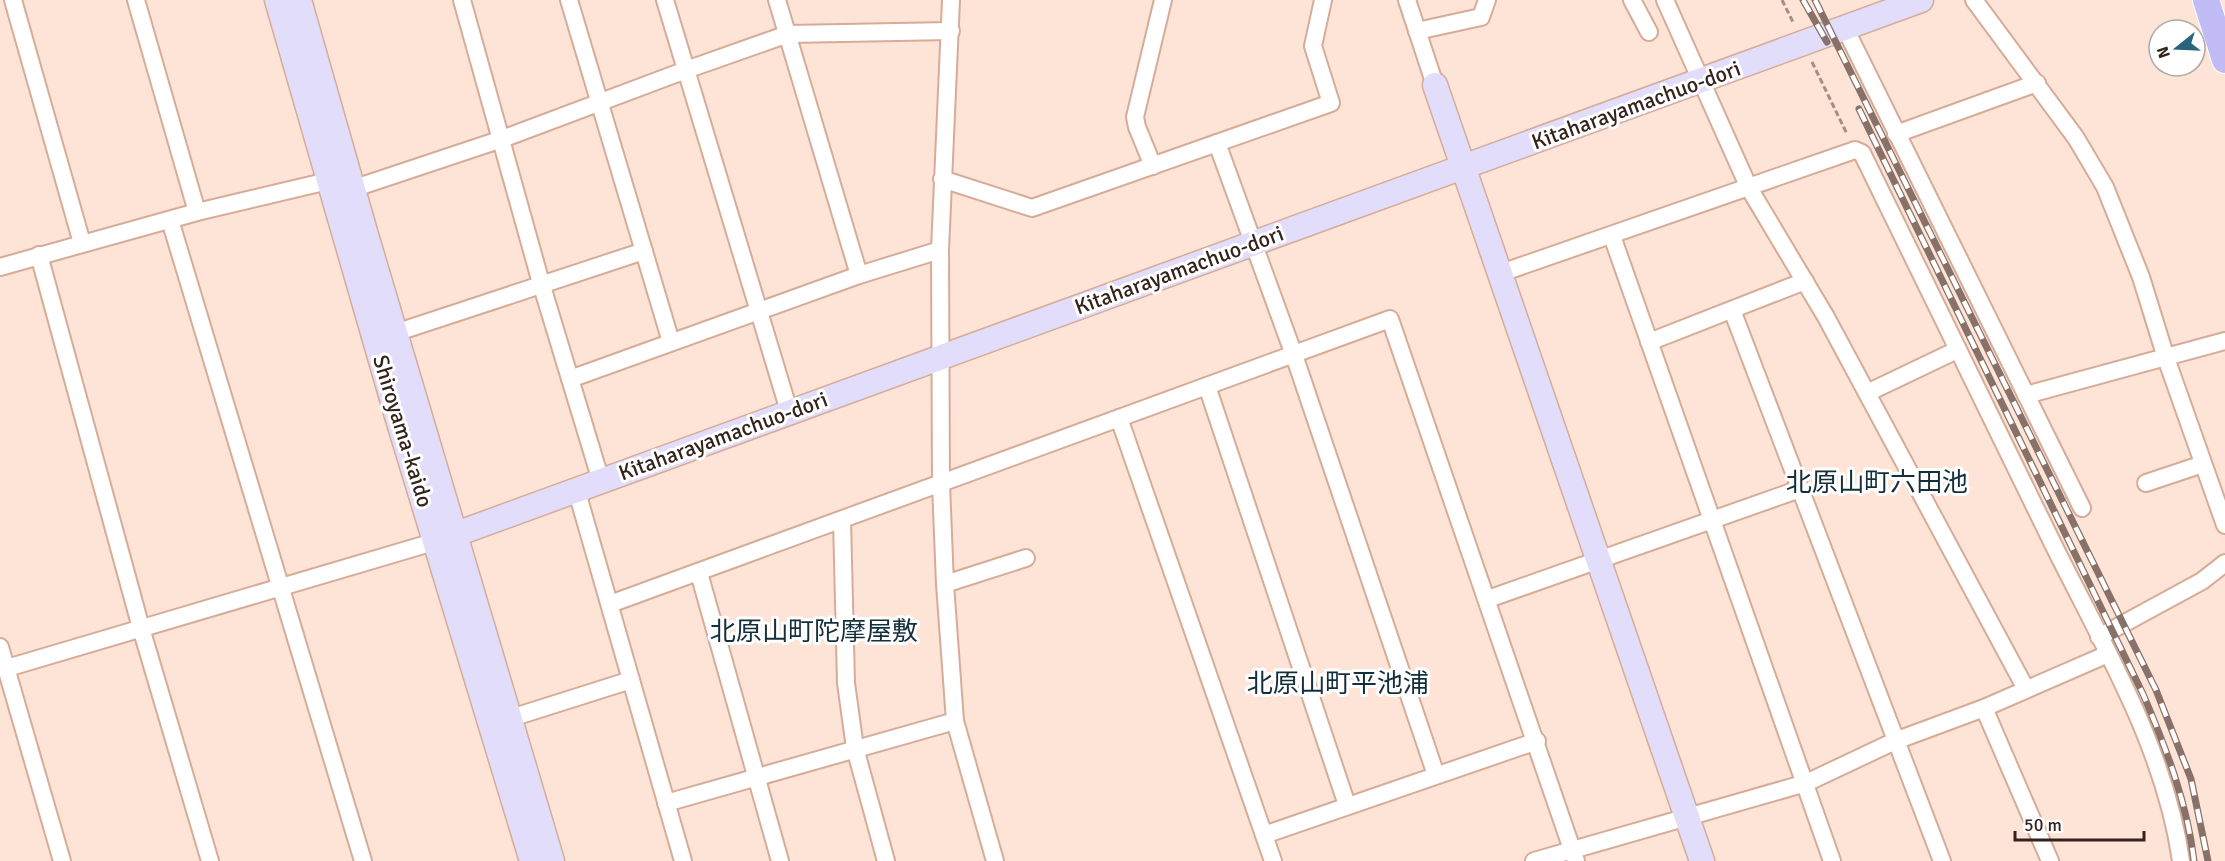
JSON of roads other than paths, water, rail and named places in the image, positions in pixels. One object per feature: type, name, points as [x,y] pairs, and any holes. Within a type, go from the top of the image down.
[{"type":"main road","points":[[2206,0],[2225,60]]},
{"type":"street","points":[[13,0],[82,243]]},
{"type":"street","points":[[136,0],[197,212]]},
{"type":"street","name":"Shiroyama-kaido","points":[[277,0],[328,181],[447,537],[512,718],[552,861]]},
{"type":"street","name":"Shiroyama-kaido","points":[[299,0],[395,333],[532,861]]},
{"type":"street","points":[[462,0],[541,283],[601,482]]},
{"type":"street","points":[[569,0],[671,342]]},
{"type":"street","points":[[665,0],[789,411]]},
{"type":"street","points":[[777,0],[859,275]]},
{"type":"street","points":[[951,0],[940,250],[939,357],[945,584],[955,721],[995,861]]},
{"type":"street","points":[[1153,166],[1137,127],[1136,117],[1163,0]]},
{"type":"street","points":[[942,179],[1032,208],[1331,103],[1313,46],[1323,0]]},
{"type":"street","points":[[1407,0],[1462,167],[1501,273],[1701,861]]},
{"type":"street","points":[[1417,31],[1481,17],[1487,0]]},
{"type":"street","points":[[1632,0],[1649,32]]},
{"type":"street","points":[[1665,0],[1749,188],[1867,393],[2026,689]]},
{"type":"street","name":"Kitaharayamachuo-dori","points":[[447,537],[577,492],[789,411],[1922,0]]},
{"type":"street","points":[[1974,0],[1982,14],[2037,83],[2076,138],[2105,187],[2141,277],[2166,357],[2225,525]]},
{"type":"street","points":[[1845,28],[2082,508]]},
{"type":"street","points":[[352,189],[502,139],[686,69],[788,34],[951,31]]},
{"type":"street","points":[[1896,134],[2037,83]]},
{"type":"street","points":[[1217,143],[1294,355],[1436,775]]},
{"type":"street","points":[[1501,273],[1855,150],[1862,153],[2108,654],[2156,760],[2177,832],[2181,861]]},
{"type":"street","points":[[0,267],[197,212],[328,181]]},
{"type":"street","points":[[170,220],[363,861]]},
{"type":"street","points":[[1612,236],[1832,861]]},
{"type":"street","points":[[570,379],[859,275],[940,250]]},
{"type":"street","points":[[395,333],[541,283],[644,251]]},
{"type":"street","points":[[39,255],[141,628],[210,861]]},
{"type":"street","points":[[1649,342],[1804,281]]},
{"type":"street","points":[[1732,310],[1942,861]]},
{"type":"street","points":[[610,604],[1390,319],[1488,598],[1574,855]]},
{"type":"street","points":[[2026,395],[2225,341]]},
{"type":"street","points":[[1867,393],[1957,350]]},
{"type":"street","points":[[1207,386],[1347,805]]},
{"type":"street","points":[[1119,418],[1194,642],[1273,861]]},
{"type":"street","points":[[2146,483],[2204,464]]},
{"type":"street","points":[[1488,598],[1800,489]]},
{"type":"street","points":[[577,492],[683,861]]},
{"type":"street","points":[[842,520],[846,683],[855,748],[885,861]]},
{"type":"street","points":[[7,668],[447,537]]},
{"type":"street","points":[[945,584],[1026,558]]},
{"type":"street","points":[[2099,638],[2202,580],[2225,563]]},
{"type":"street","points":[[699,573],[780,861]]},
{"type":"street","points":[[0,647],[62,861]]},
{"type":"street","points":[[1534,861],[1574,855],[1686,818],[1806,783],[1895,741],[1983,708],[2108,654]]},
{"type":"street","points":[[512,718],[631,680]]},
{"type":"street","points":[[1983,708],[2050,861]]},
{"type":"street","points":[[666,803],[955,721]]},
{"type":"street","points":[[1264,835],[1537,741]]},
{"type":"railway","points":[[1803,0],[1827,42]]},
{"type":"railway","points":[[1815,0],[2156,690],[2191,779],[2208,861]]},
{"type":"railway","points":[[1859,109],[2143,694],[2181,796],[2194,861]]},
{"type":"district","name":"北原山町六田池","points":[[1877,483]]},
{"type":"district","name":"北原山町陀摩屋敷","points":[[814,632]]},
{"type":"district","name":"北原山町平池浦","points":[[1338,684]]}]
